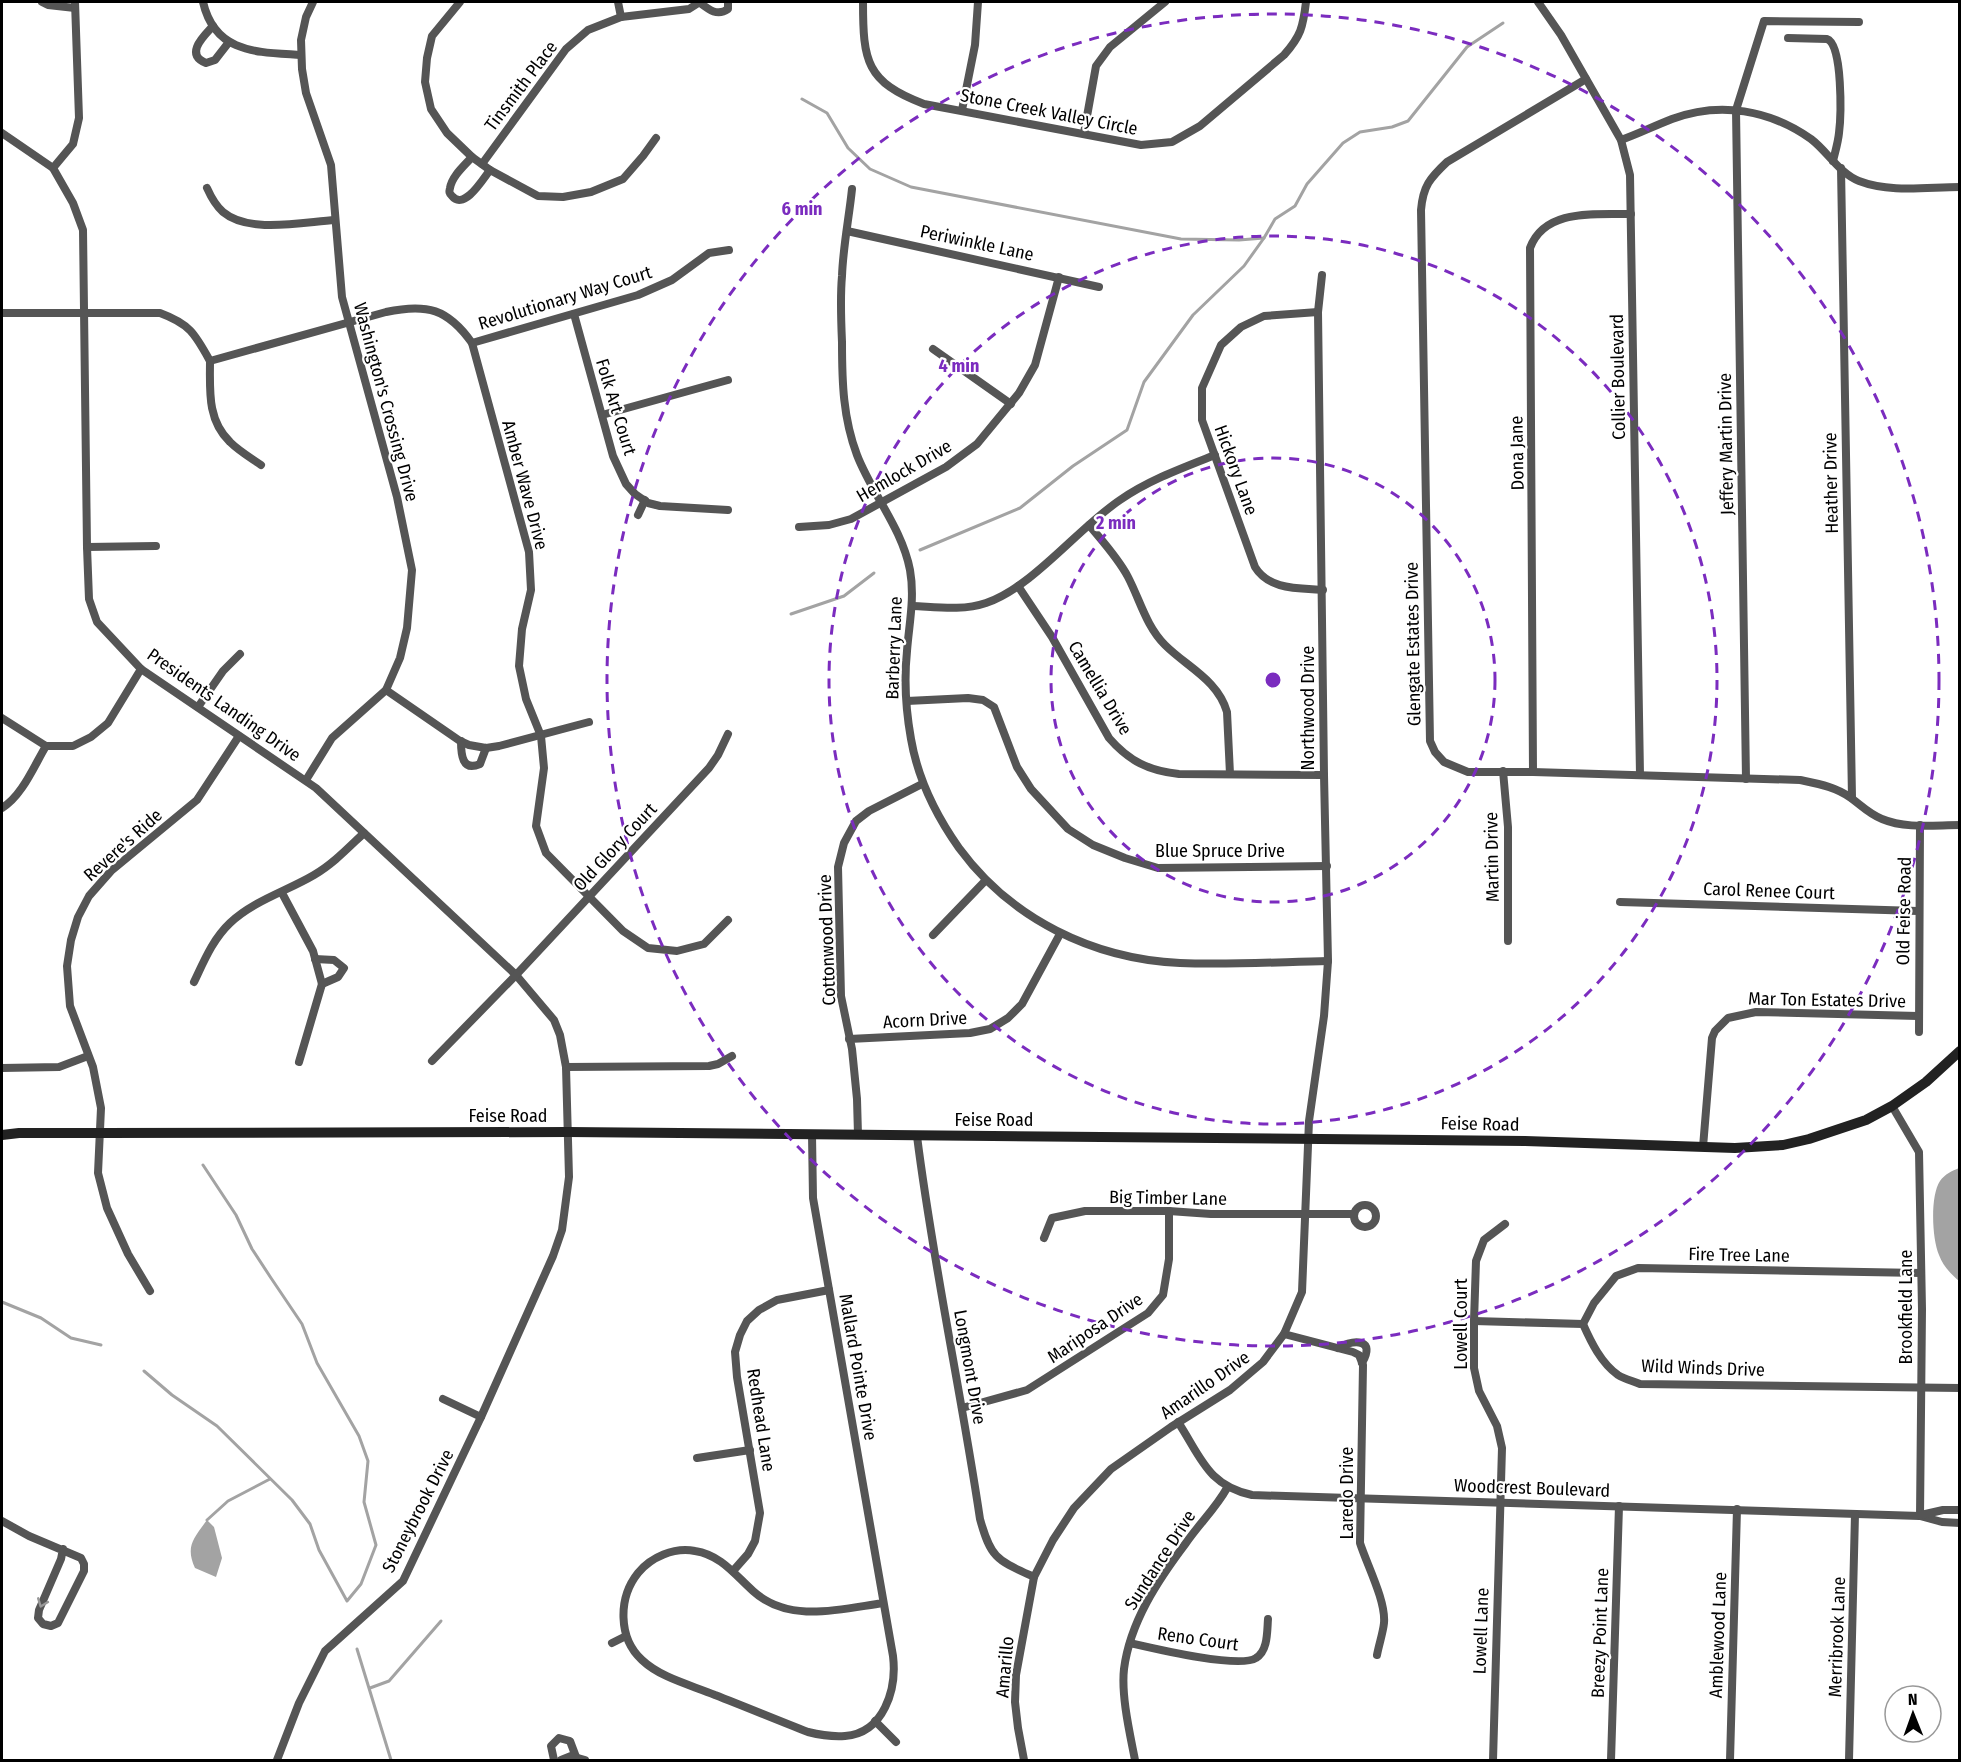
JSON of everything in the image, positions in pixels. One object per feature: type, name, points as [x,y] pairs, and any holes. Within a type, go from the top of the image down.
[{"type":"main road","name":"Feise Road","points":[[2,1135],[20,1133],[568,1132],[1525,1141],[1703,1147],[1765,1146],[1832,1133],[1866,1119],[1892,1106],[1934,1076],[1959,1051]]},
{"type":"street","points":[[42,2],[75,5],[79,118],[73,144],[53,168]]},
{"type":"street","points":[[203,2],[206,15],[213,26],[229,42],[248,50],[302,55]]},
{"type":"street","name":"Washington's Crossing Drive","points":[[306,780],[332,738],[386,690],[400,658],[407,627],[412,570],[397,497],[342,297],[330,165],[306,93],[301,40],[306,17],[313,2]]},
{"type":"street","points":[[460,2],[432,36],[425,82],[431,109],[447,133],[472,157],[490,170],[537,196],[563,197],[591,192],[622,179],[656,138]]},
{"type":"street","points":[[618,2],[621,17]]},
{"type":"street","points":[[699,2],[711,11],[720,12],[728,9],[728,2]]},
{"type":"street","name":"Tinsmith Place","points":[[482,164],[566,49],[588,30],[621,17],[689,9],[699,2]]},
{"type":"street","name":"Stone Creek Valley Circle","points":[[863,2],[863,28],[867,55],[880,81],[901,95],[924,104],[1141,145],[1172,142],[1200,126],[1284,55],[1295,43],[1303,29],[1306,2]]},
{"type":"street","points":[[962,110],[975,45],[978,2]]},
{"type":"street","points":[[1084,134],[1096,66],[1110,47],[1165,2]]},
{"type":"street","name":"Collier Boulevard","points":[[1538,2],[1561,35],[1621,140],[1630,175],[1640,775]]},
{"type":"street","name":"Jeffery Martin Drive","points":[[1746,779],[1736,110],[1764,21],[1859,22]]},
{"type":"street","points":[[213,26],[196,46],[196,53],[200,61],[206,63],[215,60],[229,42]]},
{"type":"street","points":[[1788,38],[1827,39],[1831,40],[1834,45],[1840,78],[1840,108],[1839,132],[1833,161]]},
{"type":"street","name":"Glengate Estates Drive","points":[[1586,79],[1447,162],[1432,176],[1422,193],[1430,741],[1438,756],[1449,765],[1468,772],[1503,771],[1800,780],[1829,786],[1852,798],[1866,811],[1884,820],[1904,825],[1959,825]]},
{"type":"street","points":[[1621,140],[1685,115],[1736,110],[1769,116],[1783,122],[1810,139],[1856,180],[1875,186],[1959,187]]},
{"type":"street","name":"Presidents Landing Drive","points":[[2,133],[53,168],[73,202],[83,230],[86,312],[84,440],[87,547],[89,599],[97,622],[141,669],[306,780],[516,975],[554,1020],[560,1035],[566,1067],[568,1132]]},
{"type":"street","points":[[472,157],[454,178],[449,189],[455,199],[468,197],[490,170]]},
{"type":"street","name":"Heather Drive","points":[[1841,168],[1852,798]]},
{"type":"street","points":[[207,188],[214,203],[224,213],[252,224],[335,220]]},
{"type":"street","name":"Barberry Lane","points":[[852,189],[841,300],[842,374],[846,425],[858,458],[905,552],[910,571],[913,606],[907,652],[907,701],[911,739],[922,784],[950,834],[986,881],[1024,912],[1060,934],[1093,946],[1170,962],[1328,961]]},
{"type":"street","name":"Dona Jane","points":[[1533,772],[1530,248],[1538,233],[1550,223],[1562,218],[1630,214]]},
{"type":"street","name":"Periwinkle Lane","points":[[847,231],[1099,287]]},
{"type":"street","name":"Revolutionary Way Court","points":[[472,343],[638,295],[672,280],[709,253],[729,250]]},
{"type":"street","name":"Northwood Drive","points":[[1308,1139],[1324,1016],[1328,961],[1318,312],[1322,275]]},
{"type":"street","name":"Hemlock Drive","points":[[799,527],[829,525],[851,519],[946,467],[977,444],[1011,404],[1035,365],[1059,277]]},
{"type":"street","name":"Amber Wave Drive","points":[[210,361],[401,309],[436,310],[463,330],[472,343],[529,552],[531,590],[522,629],[519,666],[526,699],[541,736],[544,768],[536,826],[541,843],[546,853],[624,931],[638,942],[656,950],[677,951],[704,944],[728,920]]},
{"type":"street","name":"Hickory Lane","points":[[1318,312],[1264,316],[1241,327],[1221,345],[1202,388],[1202,420],[1255,567],[1260,575],[1286,588],[1323,590]]},
{"type":"street","points":[[2,313],[160,313],[178,320],[196,336],[210,361],[210,398],[217,426],[230,442],[261,465]]},
{"type":"street","name":"Folk Art Court","points":[[574,314],[613,456],[626,484],[635,494],[645,500],[668,508],[728,510]]},
{"type":"street","points":[[933,349],[1011,404]]},
{"type":"street","points":[[602,415],[728,380]]},
{"type":"street","points":[[913,606],[970,606],[986,603],[1018,586],[1118,501],[1150,482],[1215,455]]},
{"type":"street","points":[[638,515],[645,500]]},
{"type":"street","points":[[1089,525],[1128,577],[1144,615],[1165,645],[1204,676],[1224,702],[1227,712],[1230,774]]},
{"type":"street","points":[[87,547],[156,546]]},
{"type":"street","name":"Camellia Drive","points":[[1018,586],[1052,637],[1109,738],[1139,764],[1157,772],[1179,774],[1324,775]]},
{"type":"street","points":[[198,707],[223,671],[240,654]]},
{"type":"street","points":[[2,718],[46,746],[73,746],[91,737],[108,723],[141,669]]},
{"type":"street","points":[[386,690],[461,741],[486,748],[541,736],[589,722]]},
{"type":"street","name":"Blue Spruce Drive","points":[[907,701],[968,698],[983,700],[994,707],[1017,767],[1038,797],[1068,829],[1093,845],[1125,858],[1158,868],[1327,866]]},
{"type":"street","name":"Old Glory Court","points":[[432,1061],[516,975],[709,768],[728,734]]},
{"type":"street","name":"Revere's Ride","points":[[150,1292],[128,1254],[107,1208],[98,1173],[100,1108],[93,1067],[70,1006],[67,966],[71,940],[78,917],[89,896],[111,871],[197,800],[239,736]]},
{"type":"street","points":[[461,741],[462,757],[468,764],[474,766],[480,764],[486,748]]},
{"type":"street","points":[[2,808],[8,804],[24,783],[46,746]]},
{"type":"street","name":"Martin Drive","points":[[1503,771],[1508,827],[1508,941]]},
{"type":"street","name":"Cottonwood Drive","points":[[858,1135],[852,1049],[841,996],[838,867],[844,843],[856,821],[869,811],[922,784]]},
{"type":"street","name":"Old Feise Road","points":[[1919,1032],[1920,825]]},
{"type":"street","points":[[194,982],[210,949],[230,923],[248,909],[282,893],[331,864],[363,833]]},
{"type":"street","points":[[933,935],[986,881]]},
{"type":"street","points":[[282,893],[315,959],[322,984],[299,1062]]},
{"type":"street","name":"Carol Renee Court","points":[[1620,902],[1918,911]]},
{"type":"street","name":"Acorn Drive","points":[[849,1039],[970,1033],[990,1029],[1008,1018],[1022,1004],[1060,934]]},
{"type":"street","points":[[315,959],[334,960],[344,968],[338,977],[322,984]]},
{"type":"street","name":"Mar Ton Estates Drive","points":[[1703,1147],[1710,1046],[1715,1031],[1728,1018],[1756,1012],[1918,1016]]},
{"type":"street","points":[[2,1068],[59,1067],[88,1056]]},
{"type":"street","points":[[566,1067],[709,1066],[732,1056]]},
{"type":"street","name":"Brookfield Lane","points":[[1892,1106],[1919,1152],[1920,1516]]},
{"type":"street","name":"Stoneybrook Drive","points":[[277,1761],[299,1703],[325,1651],[403,1581],[482,1417],[562,1230],[569,1177],[568,1132]]},
{"type":"street","name":"Mallard Pointe Drive","points":[[626,1636],[642,1661],[671,1678],[808,1732],[827,1736],[848,1736],[865,1730],[888,1704],[893,1685],[893,1656],[813,1198],[812,1135]]},
{"type":"street","name":"Longmont Drive","points":[[917,1136],[981,1519],[987,1542],[993,1553],[1003,1563],[1034,1577]]},
{"type":"street","name":"Amarillo Drive","points":[[1034,1577],[1053,1540],[1074,1508],[1112,1469],[1178,1422],[1230,1390],[1263,1362],[1284,1334],[1302,1292],[1308,1139]]},
{"type":"street","name":"Big Timber Lane","points":[[1044,1238],[1052,1218],[1085,1211],[1353,1214]]},
{"type":"street","name":"Mariposa Drive","points":[[962,1408],[1027,1390],[1053,1376],[1148,1313],[1163,1295],[1169,1259],[1169,1211]]},
{"type":"street","name":"Lowell Court","points":[[1501,1502],[1502,1448],[1497,1426],[1479,1391],[1474,1368],[1474,1320],[1476,1261],[1484,1240],[1505,1224]]},
{"type":"street","name":"Fire Tree Lane","points":[[1583,1324],[1594,1303],[1616,1276],[1638,1268],[1921,1273]]},
{"type":"street","name":"Redhead Lane","points":[[733,1571],[748,1554],[755,1541],[760,1513],[737,1377],[735,1352],[740,1335],[747,1321],[759,1310],[777,1300],[829,1290]]},
{"type":"street","points":[[1474,1320],[1583,1324]]},
{"type":"street","name":"Wild Winds Drive","points":[[1583,1324],[1591,1342],[1608,1366],[1619,1376],[1640,1383],[1959,1388]]},
{"type":"street","name":"Laredo Drive","points":[[1284,1334],[1353,1352],[1359,1355],[1362,1363],[1360,1543],[1380,1594],[1384,1621],[1377,1655]]},
{"type":"street","name":"Laredo Drive","points":[[1338,1348],[1355,1341],[1363,1343],[1368,1354],[1362,1363]]},
{"type":"street","points":[[443,1399],[482,1417]]},
{"type":"street","points":[[1178,1422],[1205,1466],[1214,1478],[1227,1488]]},
{"type":"street","points":[[697,1458],[750,1450]]},
{"type":"street","name":"Woodcrest Boulevard","points":[[1227,1488],[1252,1495],[1920,1516],[1942,1522],[1959,1523]]},
{"type":"street","name":"Sundance Drive","points":[[1135,1761],[1126,1712],[1124,1671],[1130,1643],[1138,1620],[1153,1591],[1227,1488]]},
{"type":"street","name":"Lowell Lane","points":[[1493,1761],[1501,1502]]},
{"type":"street","name":"Breezy Point Lane","points":[[1611,1761],[1619,1506]]},
{"type":"street","name":"Amblewood Lane","points":[[1730,1761],[1737,1509]]},
{"type":"street","name":"Woodcrest Boulevard","points":[[1920,1516],[1943,1510],[1959,1510]]},
{"type":"street","name":"Merribrook Lane","points":[[1849,1761],[1855,1514]]},
{"type":"street","points":[[2,1521],[29,1536],[63,1549],[81,1558],[84,1564],[84,1571],[58,1623],[51,1626],[43,1624],[38,1618],[39,1610],[61,1559],[63,1549]]},
{"type":"street","points":[[612,1643],[626,1636],[623,1614],[630,1584],[639,1571],[660,1556],[676,1550],[694,1551],[717,1558],[754,1593],[768,1602],[801,1612],[809,1613],[883,1603]]},
{"type":"street","name":"Amarillo","points":[[1024,1761],[1015,1702],[1016,1675],[1034,1577]]},
{"type":"street","name":"Reno Court","points":[[1130,1643],[1174,1654],[1229,1660],[1255,1659],[1264,1651],[1268,1619]]},
{"type":"street","points":[[875,1721],[896,1742]]},
{"type":"street","points":[[554,1761],[551,1746],[559,1738],[570,1741],[576,1757]]},
{"type":"street","points":[[561,1761],[571,1756],[585,1761]]},
{"type":"shaded area","points":[[1960,1168],[1959,1281],[1948,1270],[1939,1255],[1935,1239],[1933,1207],[1940,1181]]},
{"type":"shaded area","points":[[207,1520],[214,1527],[222,1558],[216,1577],[195,1568],[191,1554],[192,1542]]},
{"type":"waterway","points":[[920,550],[1020,508],[1073,466],[1127,430],[1144,382],[1193,315],[1244,266],[1275,219],[1295,206],[1307,184],[1343,143],[1360,132],[1392,127],[1408,121],[1467,47],[1503,23]]},
{"type":"waterway","points":[[802,99],[827,113],[848,148],[870,169],[911,187],[1181,239],[1264,238]]},
{"type":"waterway","points":[[791,614],[844,596],[874,573]]},
{"type":"waterway","points":[[144,1371],[172,1395],[217,1426],[292,1500],[310,1524],[319,1550],[347,1601],[361,1584],[376,1545],[364,1502],[368,1461],[359,1436],[317,1363],[302,1324],[252,1249],[236,1215],[203,1165]]},
{"type":"waterway","points":[[2,1302],[41,1318],[71,1338],[101,1345]]},
{"type":"waterway","points":[[207,1520],[228,1501],[270,1479]]},
{"type":"waterway","points":[[370,1688],[389,1681],[441,1621]]},
{"type":"waterway","points":[[357,1649],[391,1760]]}]
